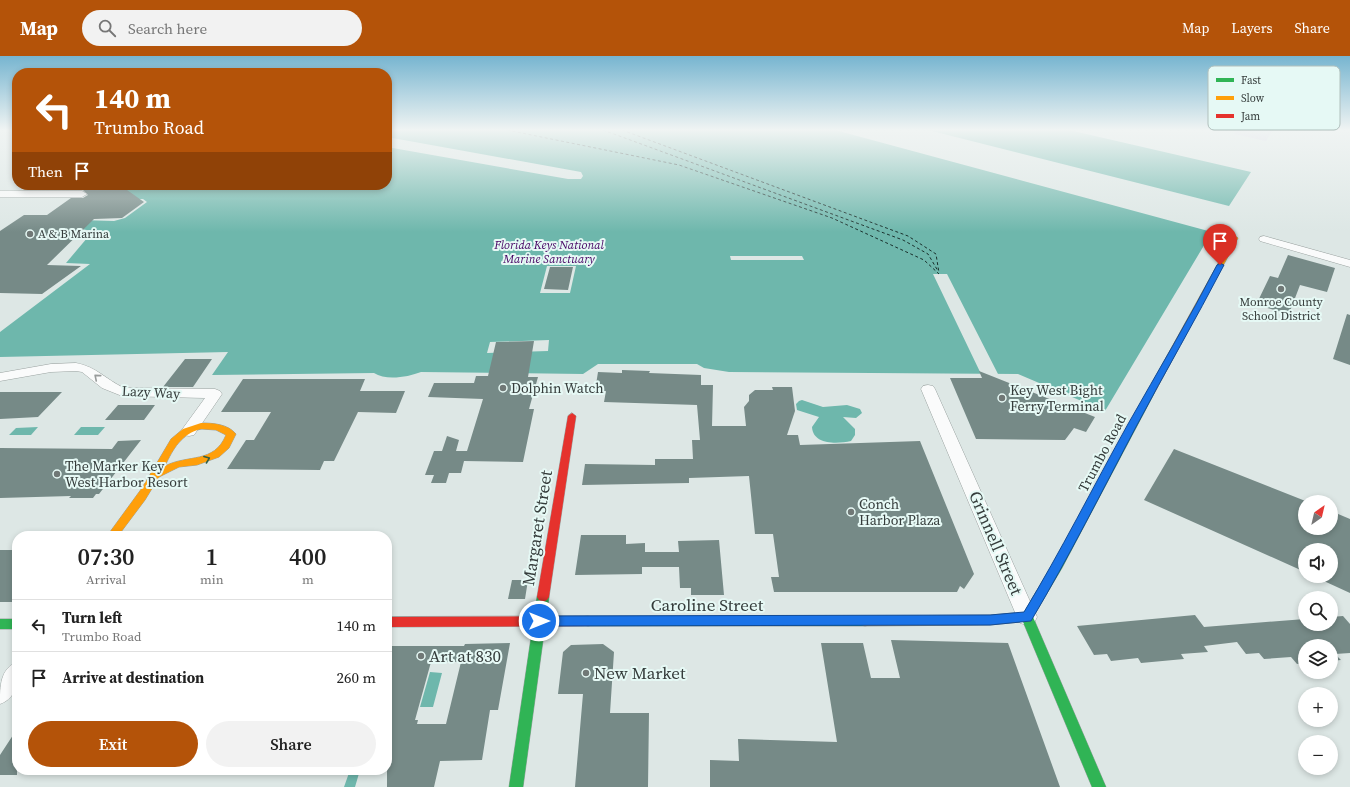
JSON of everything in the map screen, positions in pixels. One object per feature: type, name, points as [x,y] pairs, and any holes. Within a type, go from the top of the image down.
[{"type":"street","points":[[0,194],[82,194]]},
{"type":"street","name":"Trumbo Road","points":[[1027,617],[1058,565],[1133,424],[1185,332],[1234,238]]},
{"type":"street","points":[[1264,239],[1350,264]]},
{"type":"street","name":"Lazy Way","points":[[0,377],[51,368],[76,367],[86,369],[107,385],[122,392],[215,394],[189,431]]},
{"type":"street","name":"Grinnell Street","points":[[928,389],[1099,787]]},
{"type":"street","name":"Margaret Street","points":[[516,787],[539,621],[572,416]]},
{"type":"street","points":[[116,531],[157,474],[168,454],[170,447],[176,439],[189,431],[208,425],[219,426],[227,429],[230,434],[230,441],[215,455],[191,463],[180,463],[157,474]]},
{"type":"street","name":"Caroline Street","points":[[392,622],[778,622],[990,620],[1027,617]]},
{"type":"street","points":[[0,624],[12,624]]},
{"type":"street","points":[[0,694],[12,678]]},
{"type":"shaded area","name":"Florida Keys National Marine Sanctuary","points":[[392,164],[961,164],[1212,232],[1105,411],[1018,374],[729,372],[704,368],[697,364],[598,364],[583,374],[421,372],[404,377],[391,378],[374,373],[212,375],[228,352],[0,357],[0,332],[90,264],[66,263],[93,231],[69,227],[79,220],[114,221],[125,218],[147,202],[143,199],[110,200],[118,190],[392,190]]},
{"type":"shaded area","points":[[1063,164],[1217,164],[1251,172],[1229,206]]},
{"type":"shaded area","points":[[802,400],[823,407],[847,405],[860,409],[862,413],[856,418],[843,417],[855,429],[855,435],[851,441],[833,443],[821,440],[817,437],[813,433],[812,427],[819,417],[797,410],[796,404]]},
{"type":"shaded area","points":[[38,427],[31,435],[9,435],[16,428]]},
{"type":"shaded area","points":[[81,427],[105,427],[98,435],[74,435]]},
{"type":"shaded area","points":[[430,672],[442,673],[433,707],[420,707]]},
{"type":"shaded area","points":[[348,775],[359,775],[355,787],[344,787]]},
{"type":"pier","points":[[484,164],[537,164],[581,172],[583,176],[581,179],[568,179]]},
{"type":"pier","points":[[730,256],[802,256],[804,260],[731,260]]},
{"type":"pier","points":[[547,266],[576,266],[570,293],[540,293]]},
{"type":"pier","points":[[933,274],[947,274],[998,374],[981,374]]},
{"type":"pier","points":[[549,340],[548,351],[487,353],[490,342]]},
{"type":"building","points":[[83,190],[127,190],[144,202],[122,218],[94,219],[47,265],[81,266],[42,294],[0,293],[0,231],[24,215],[47,215],[71,198],[83,198],[88,195]]},
{"type":"building","name":"Monroe County School District","points":[[1288,255],[1335,268],[1327,292],[1300,285],[1289,314],[1256,305],[1270,276],[1278,278]]},
{"type":"building","points":[[550,267],[573,267],[568,290],[544,289]]},
{"type":"building","points":[[1347,314],[1350,315],[1350,365],[1333,359]]},
{"type":"building","points":[[534,341],[528,377],[538,377],[529,409],[534,409],[523,462],[464,461],[461,473],[449,473],[446,483],[431,483],[434,475],[425,475],[434,451],[442,451],[447,436],[459,440],[456,451],[467,451],[483,399],[428,397],[434,383],[474,383],[476,376],[488,376],[496,342]]},
{"type":"building","points":[[185,359],[212,359],[193,387],[163,387]]},
{"type":"building","name":"Conch Harbor Plaza","points":[[622,370],[650,371],[649,373],[701,375],[701,385],[713,385],[712,426],[746,426],[744,407],[749,401],[749,395],[755,390],[773,390],[772,387],[792,387],[795,411],[787,435],[798,435],[800,445],[920,441],[974,574],[964,589],[960,586],[957,592],[774,592],[771,577],[779,577],[773,534],[755,534],[749,476],[689,478],[689,483],[582,485],[585,464],[655,465],[655,459],[693,459],[692,440],[700,440],[697,405],[604,402],[606,391],[595,391],[598,372],[622,373]]},
{"type":"building","name":"Key West Bight Ferry Terminal","points":[[979,371],[1095,417],[1086,432],[1074,428],[1065,440],[976,439],[950,378],[982,378]]},
{"type":"building","points":[[243,379],[365,379],[360,391],[405,391],[396,413],[358,412],[334,461],[324,461],[320,470],[227,469],[246,440],[254,440],[271,412],[221,412]]},
{"type":"building","points":[[0,392],[62,392],[38,417],[0,419]]},
{"type":"building","points":[[118,405],[155,405],[144,420],[105,420]]},
{"type":"building","name":"The Marker Key West Harbor Resort","points":[[141,440],[99,494],[96,494],[93,498],[69,498],[71,496],[0,498],[0,448],[112,449],[118,441]]},
{"type":"building","points":[[1174,449],[1298,498],[1298,535],[1338,535],[1338,514],[1350,519],[1350,593],[1328,583],[1338,583],[1338,543],[1298,543],[1298,569],[1144,500]]},
{"type":"building","points":[[581,535],[626,535],[626,544],[645,543],[645,552],[679,552],[678,541],[719,540],[724,595],[691,595],[691,588],[680,588],[679,567],[642,567],[642,574],[575,575]]},
{"type":"building","points":[[0,550],[12,550],[12,602],[0,602]]},
{"type":"building","points":[[512,580],[528,580],[525,599],[508,599]]},
{"type":"building","points":[[1195,615],[1204,627],[1298,620],[1298,631],[1338,631],[1338,616],[1343,616],[1350,624],[1350,653],[1338,654],[1338,639],[1298,639],[1297,664],[1291,657],[1264,659],[1259,653],[1246,654],[1237,642],[1204,646],[1208,652],[1181,654],[1184,659],[1141,663],[1138,658],[1111,661],[1107,654],[1094,655],[1077,626]]},
{"type":"building","points":[[891,640],[1008,643],[1060,787],[710,787],[710,760],[739,761],[738,739],[837,742],[821,643],[863,643],[871,678],[900,678]]},
{"type":"building","points":[[510,643],[498,710],[490,710],[482,760],[440,761],[434,787],[387,787],[387,775],[392,775],[392,646],[464,646],[465,644]],"holes":[[[431,662],[461,662],[446,724],[417,724],[418,720],[415,720]]]},
{"type":"building","points":[[603,644],[614,652],[610,713],[649,713],[648,787],[575,787],[583,694],[558,694],[563,652],[571,645]]},
{"type":"building","points":[[12,737],[12,775],[0,775],[0,755]]},
{"type":"ferry route","points":[[675,164],[832,218],[924,260],[939,274]]},
{"type":"ferry route","points":[[696,164],[903,240],[928,254],[938,271]]},
{"type":"ferry route","points":[[714,164],[908,236],[936,254],[939,273]]},
{"type":"traffic: fast","points":[[1027,617],[1058,565],[1151,392]]},
{"type":"traffic: fast","points":[[516,787],[543,597]]},
{"type":"traffic: fast","points":[[1027,617],[1099,787]]},
{"type":"traffic: fast","points":[[588,621],[865,621]]},
{"type":"traffic: fast","points":[[0,624],[12,624]]},
{"type":"traffic: slow","points":[[1151,392],[1235,238]]},
{"type":"traffic: slow","points":[[116,531],[146,491],[174,441],[186,431],[201,426],[217,427],[231,434],[226,446],[216,455],[197,462],[177,464],[157,474]]},
{"type":"traffic: slow","points":[[865,621],[990,620],[1027,617]]},
{"type":"traffic: jam","points":[[543,597],[572,416]]},
{"type":"traffic: jam","points":[[392,622],[588,621]]},
{"type":"place","name":"A & B Marina","points":[[30,234]]},
{"type":"place","name":"Monroe County School District","points":[[1281,289]]},
{"type":"place","name":"Dolphin Watch","points":[[503,388]]},
{"type":"place","name":"Key West Bight Ferry Terminal","points":[[1002,398]]},
{"type":"place","name":"The Marker Key West Harbor Resort","points":[[57,474]]},
{"type":"place","name":"Conch Harbor Plaza","points":[[851,512]]},
{"type":"place","name":"Art at 830","points":[[421,656]]},
{"type":"place","name":"New Market","points":[[586,673]]},
{"type":"route","points":[[539,621],[778,622],[990,620],[1027,617],[1058,565],[1220,265]]}]
